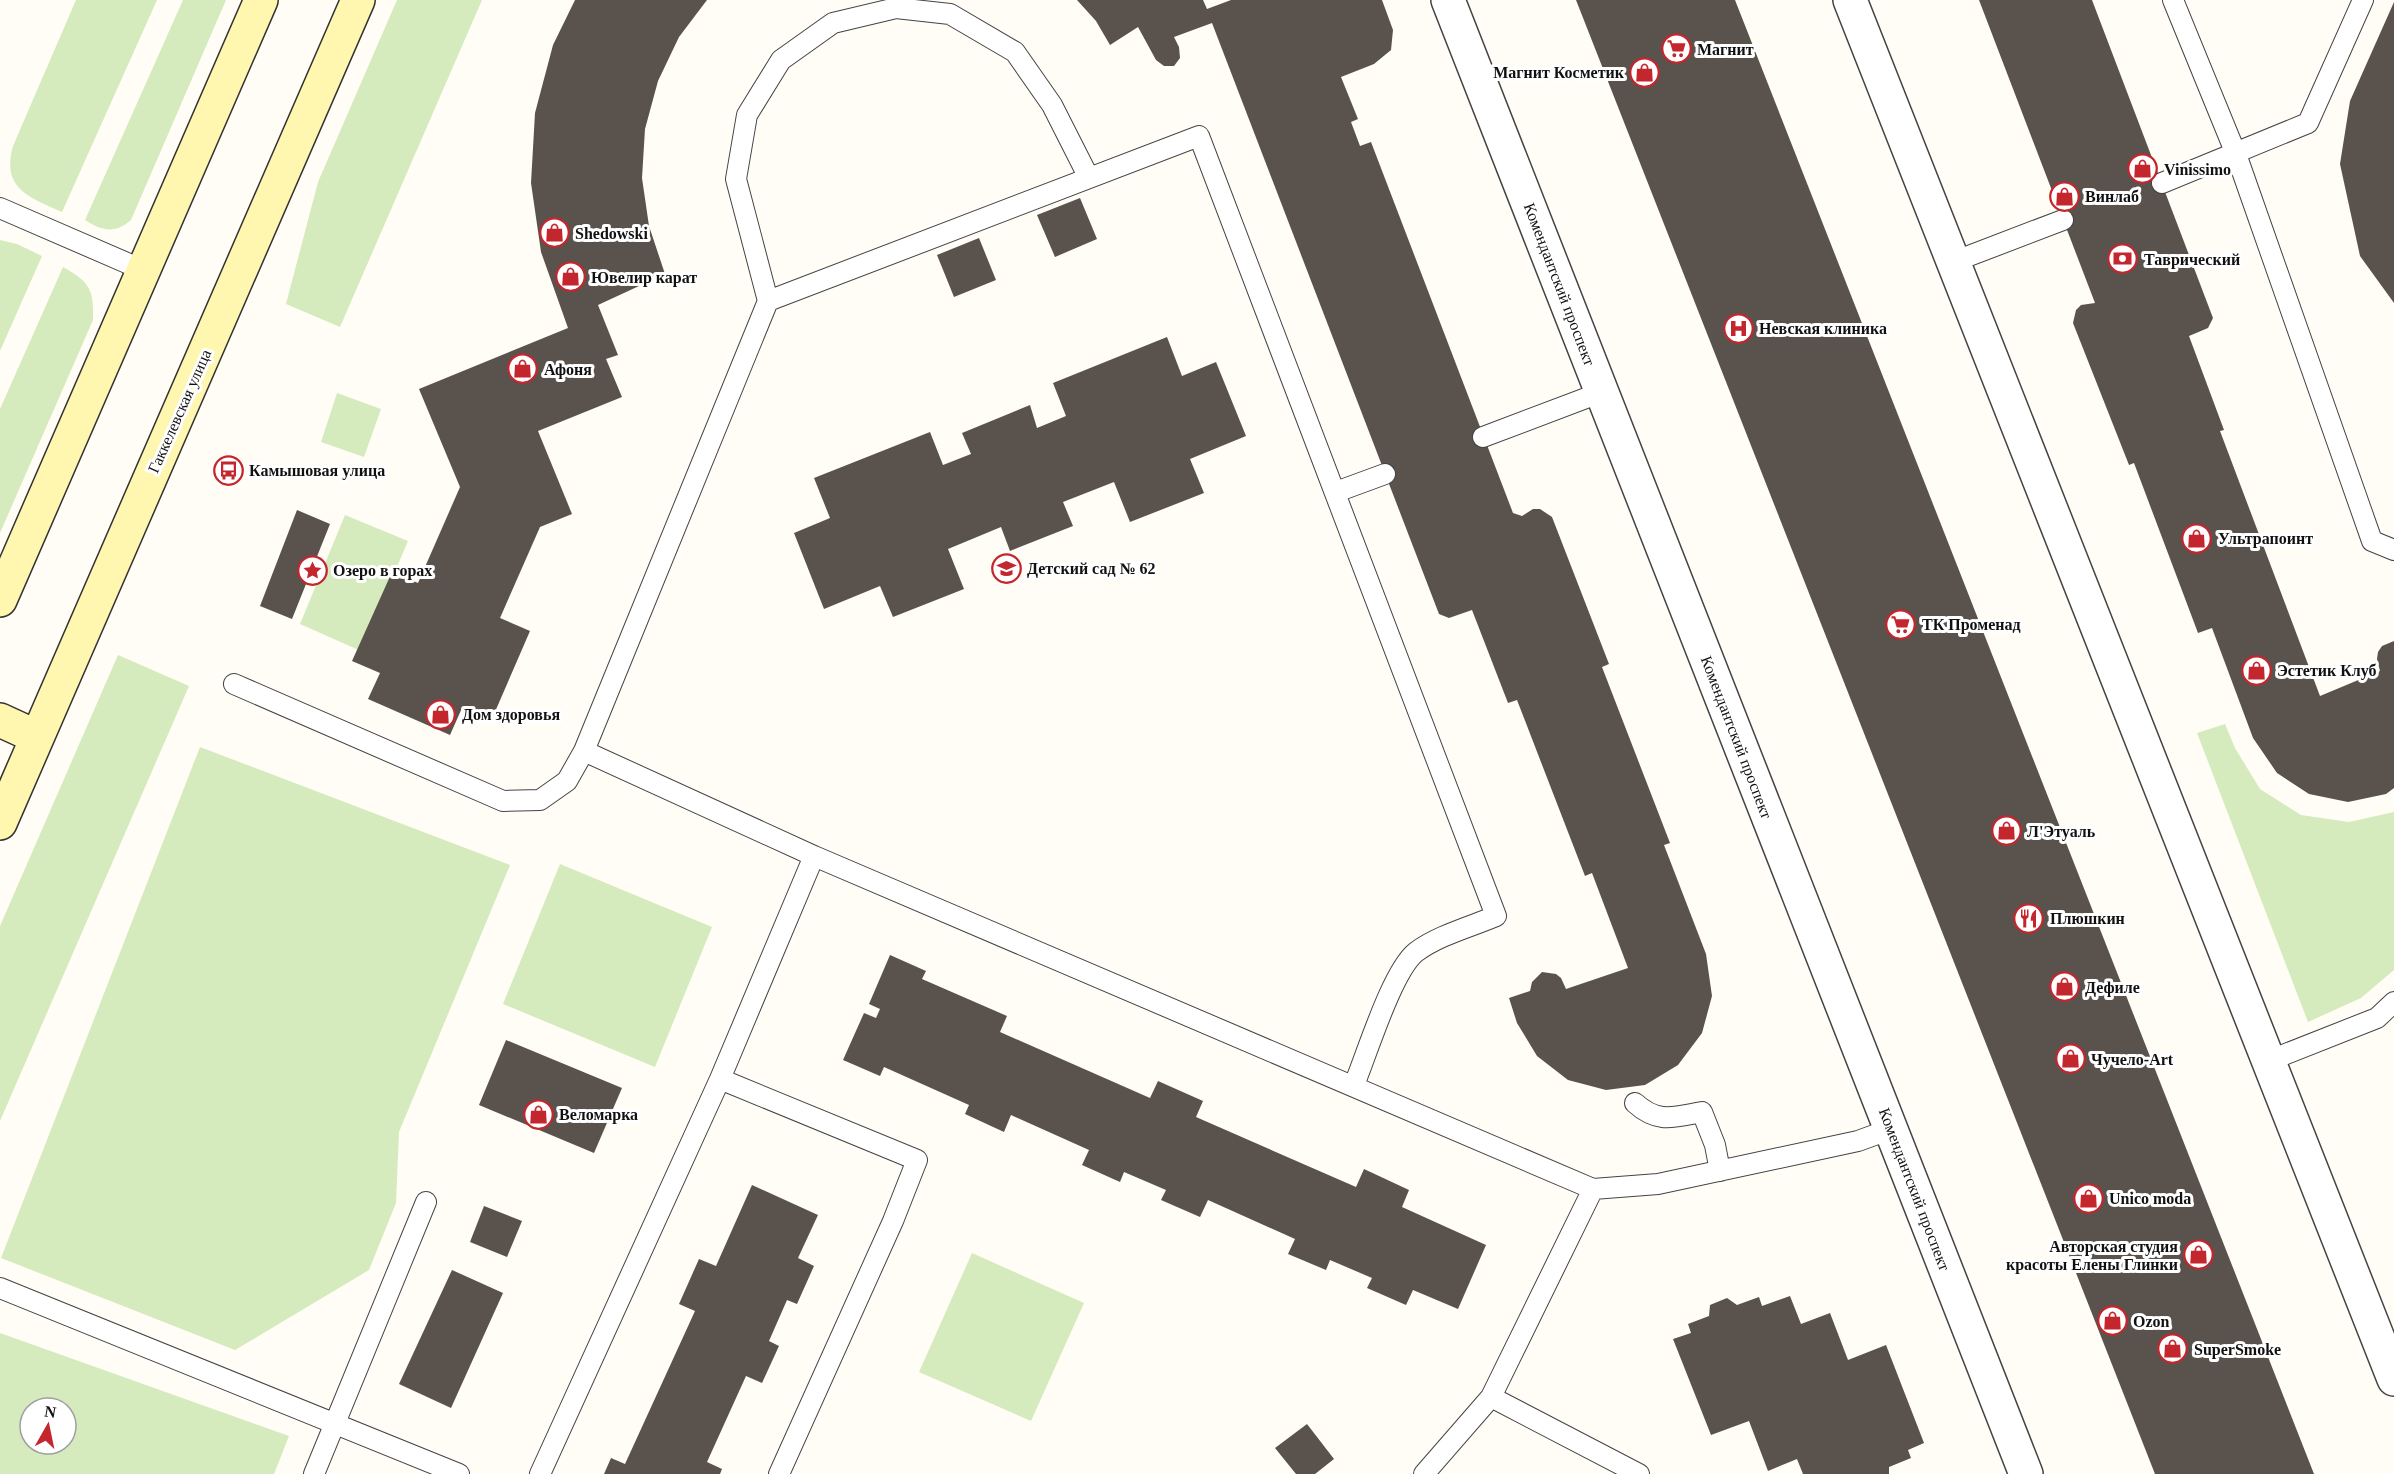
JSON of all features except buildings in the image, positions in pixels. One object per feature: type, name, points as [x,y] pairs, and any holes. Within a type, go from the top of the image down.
[{"type":"main road","points":[[0,600],[261,0]]},
{"type":"main road","name":"Гаккелевская улица","points":[[0,823],[358,0]]},
{"type":"main road","points":[[0,720],[37,737]]},
{"type":"street","name":"Комендантский проспект","points":[[1448,0],[2026,1474]]},
{"type":"street","points":[[1850,0],[2394,1377]]},
{"type":"lane","points":[[2173,0],[2236,154],[2372,541],[2394,550]]},
{"type":"lane","points":[[2162,183],[2308,123],[2363,0]]},
{"type":"lane","points":[[234,684],[503,801],[540,800],[567,782],[584,751],[768,301],[736,178],[747,115],[780,60],[833,23],[896,8],[953,7],[1015,52],[1052,105],[1089,178]]},
{"type":"lane","points":[[768,301],[1199,136],[1496,916],[1433,942],[1414,954],[1399,974],[1354,1085]]},
{"type":"lane","points":[[0,208],[143,270]]},
{"type":"lane","points":[[1953,262],[2063,220]]},
{"type":"lane","points":[[1483,437],[1602,392]]},
{"type":"lane","points":[[1336,492],[1385,474]]},
{"type":"lane","points":[[584,751],[814,856],[1593,1189],[1658,1184],[1858,1141],[1891,1129]]},
{"type":"lane","points":[[540,1474],[720,1079],[814,856]]},
{"type":"lane","points":[[2268,1061],[2377,1018],[2394,1002]]},
{"type":"lane","points":[[720,1079],[918,1160],[779,1474]]},
{"type":"lane","points":[[1635,1103],[1648,1115],[1669,1118],[1702,1112],[1714,1145],[1720,1171]]},
{"type":"lane","points":[[1424,1474],[1491,1397],[1593,1189]]},
{"type":"lane","points":[[314,1474],[426,1202]]},
{"type":"lane","points":[[0,1288],[336,1422],[459,1474]]},
{"type":"lane","points":[[1491,1397],[1639,1474]]},
{"type":"green space","points":[[76,0],[157,0],[62,212],[21,190],[11,172],[10,161],[13,146]]},
{"type":"green space","points":[[183,0],[226,0],[131,220],[114,229],[97,227],[85,220]]},
{"type":"green space","points":[[397,0],[482,0],[340,327],[286,304],[318,182]]},
{"type":"green space","points":[[0,240],[17,244],[42,256],[0,351]]},
{"type":"green space","points":[[63,267],[85,282],[93,301],[93,320],[0,533],[0,409]]},
{"type":"green space","points":[[337,393],[381,409],[364,457],[321,442]]},
{"type":"green space","points":[[345,515],[408,541],[361,651],[300,624]]},
{"type":"green space","points":[[118,655],[189,686],[0,1121],[0,926]]},
{"type":"green space","points":[[2225,724],[2235,748],[2260,789],[2301,815],[2349,822],[2394,812],[2394,970],[2361,998],[2308,1022],[2197,733]]},
{"type":"green space","points":[[200,747],[510,865],[399,1132],[396,1203],[369,1270],[235,1350],[1,1258]]},
{"type":"green space","points":[[560,864],[712,927],[655,1067],[503,1004]]},
{"type":"green space","points":[[972,1253],[1084,1303],[1031,1421],[919,1372]]},
{"type":"green space","points":[[0,1333],[289,1436],[274,1474],[0,1474]]},
{"type":"place","name":"Магнит","points":[[1676,49]]},
{"type":"place","name":"Магнит Косметик","points":[[1645,72]]},
{"type":"place","name":"Vinissimo","points":[[2143,169]]},
{"type":"place","name":"Винлаб","points":[[2064,196]]},
{"type":"place","name":"Shedowski","points":[[554,233]]},
{"type":"place","name":"Таврический","points":[[2123,259]]},
{"type":"place","name":"Ювелир карат","points":[[570,277]]},
{"type":"place","name":"Невская клиника","points":[[1738,328]]},
{"type":"place","name":"Афоня","points":[[523,369]]},
{"type":"place","name":"Камышовая улица","points":[[228,470]]},
{"type":"place","name":"Ультрапоинт","points":[[2197,538]]},
{"type":"place","name":"Детский сад № 62","points":[[1006,568]]},
{"type":"place","name":"Озеро в горах","points":[[312,570]]},
{"type":"place","name":"ТК Променад","points":[[1901,624]]},
{"type":"place","name":"Эстетик Клуб","points":[[2256,670]]},
{"type":"place","name":"Дом здоровья","points":[[441,714]]},
{"type":"place","name":"Л'Этуаль","points":[[2006,831]]},
{"type":"place","name":"Плюшкин","points":[[2029,918]]},
{"type":"place","name":"Дефиле","points":[[2064,987]]},
{"type":"place","name":"Чучело-Art","points":[[2070,1059]]},
{"type":"place","name":"Веломарка","points":[[538,1114]]},
{"type":"place","name":"Unico moda","points":[[2088,1198]]},
{"type":"place","name":"Авторская студия красоты Елены Глинки","points":[[2199,1255]]},
{"type":"place","name":"Ozon","points":[[2112,1321]]},
{"type":"place","name":"SuperSmoke","points":[[2173,1349]]}]
